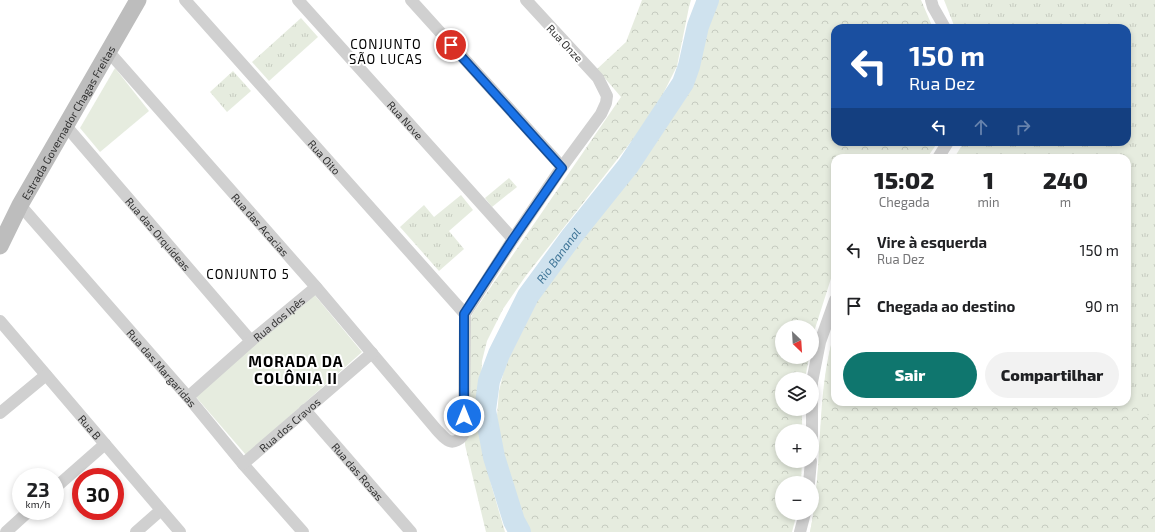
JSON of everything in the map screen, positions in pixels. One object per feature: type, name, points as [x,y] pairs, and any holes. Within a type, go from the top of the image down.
[{"type":"main road","name":"Estrada Governador Chagas Freitas","points":[[0,246],[20,205],[138,0]]},
{"type":"street","name":"Rua Oito","points":[[186,0],[464,314]]},
{"type":"street","name":"Rua Nove","points":[[298,0],[513,239]]},
{"type":"street","points":[[411,0],[562,168],[464,314]]},
{"type":"street","name":"Rua Onze","points":[[526,0],[598,78],[607,96],[606,104],[601,114],[562,168]]},
{"type":"street","points":[[931,0],[933,7],[943,24]]},
{"type":"street","name":"Rua das Acacias","points":[[108,51],[316,287],[446,439],[451,441],[456,441],[463,435],[464,314]]},
{"type":"street","name":"Rua das Orquídeas","points":[[66,126],[250,341]]},
{"type":"street","name":"Rua das Margaridas","points":[[20,205],[188,397],[243,464],[303,532]]},
{"type":"street","name":"Rua dos Ipês","points":[[188,397],[250,341],[316,287]]},
{"type":"street","points":[[812,424],[812,382],[820,342],[831,311]]},
{"type":"street","name":"Rua B","points":[[0,321],[180,532]]},
{"type":"street","name":"Rua dos Cravos","points":[[243,464],[372,353]]},
{"type":"street","points":[[0,413],[46,375]]},
{"type":"street","name":"Rua das Rosas","points":[[305,410],[411,532]]},
{"type":"street","points":[[64,480],[105,444]]},
{"type":"street","points":[[136,532],[161,510]]},
{"type":"street","points":[[6,532],[19,520]]},
{"type":"street","points":[[800,532],[803,520]]},
{"type":"green space","points":[[642,0],[691,0],[677,66],[661,98],[641,129],[525,277],[503,309],[487,341],[482,361],[481,385],[483,435],[491,484],[505,532],[486,532],[465,445],[469,322],[473,313],[621,97],[597,69],[626,42]]},
{"type":"green space","points":[[718,0],[921,0],[931,24],[831,24],[831,146],[935,146],[930,154],[831,154],[831,279],[818,320],[775,320],[775,364],[808,364],[806,372],[775,372],[775,416],[802,416],[802,424],[775,424],[775,468],[802,468],[801,476],[775,476],[775,520],[795,520],[792,532],[529,532],[514,495],[499,440],[497,416],[499,391],[505,366],[517,333],[538,293],[628,179],[688,94],[708,26]]},
{"type":"green space","points":[[944,0],[1155,0],[1155,532],[810,532],[812,520],[819,520],[819,476],[817,476],[822,405],[831,347],[831,406],[1131,406],[1131,154],[956,154],[962,146],[1131,146],[1131,24],[953,24]]},
{"type":"green space","points":[[301,18],[318,37],[269,81],[252,62]]},
{"type":"green space","points":[[115,68],[149,111],[100,152],[80,128]]},
{"type":"green space","points":[[233,71],[251,91],[227,112],[210,92]]},
{"type":"green space","points":[[509,178],[517,187],[492,207],[485,198]]},
{"type":"green space","points":[[461,195],[473,210],[449,231],[464,249],[439,271],[400,227],[424,205],[434,217]]},
{"type":"green space","points":[[313,293],[362,352],[246,455],[196,397]]},
{"type":"green space","points":[[831,347],[831,406],[1131,406],[1131,397],[1155,422],[1155,532],[810,532],[812,520],[819,520],[819,476],[817,476],[825,380]]},
{"type":"waterway","name":"Rio Bananal","points":[[520,532],[514,521],[494,457],[485,410],[489,381],[499,354],[528,296],[572,236],[628,166],[683,83],[689,66],[698,26],[708,0]]},
{"type":"district","name":"CONJUNTO SÃO LUCAS","points":[[386,52]]},
{"type":"district","name":"CONJUNTO 5","points":[[248,274]]},
{"type":"district","name":"MORADA DA COLÔNIA II","points":[[296,370]]},
{"type":"route","points":[[451,45],[562,168],[464,314],[464,416]]}]
